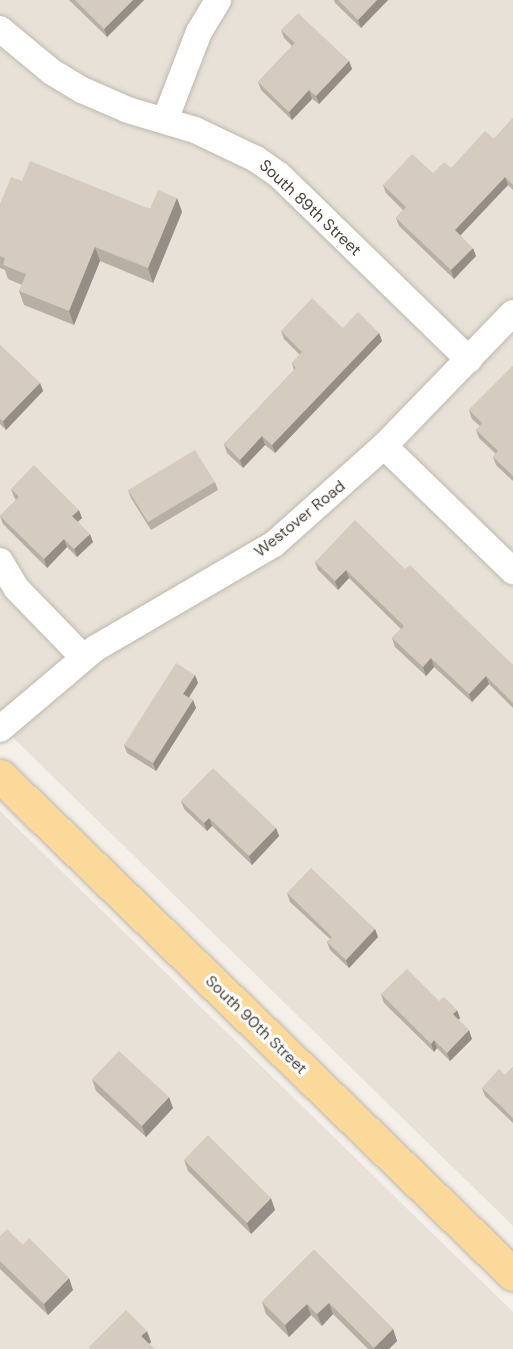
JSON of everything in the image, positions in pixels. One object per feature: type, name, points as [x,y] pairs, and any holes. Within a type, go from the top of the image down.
[{"type":"main road","name":"South 90th Street","points":[[0,776],[513,1274]]},
{"type":"street","points":[[165,120],[199,32],[218,0]]},
{"type":"street","name":"South 89th Street","points":[[0,29],[52,72],[82,90],[128,110],[165,120],[233,145],[279,175],[469,360]]},
{"type":"street","name":"Westover Road","points":[[0,729],[75,663],[274,544],[384,446],[513,313]]},
{"type":"street","points":[[384,446],[513,571]]},
{"type":"street","points":[[0,561],[16,588],[75,663]]},
{"type":"shaded area","points":[[0,0],[513,0],[513,1226],[0,725]]},
{"type":"shaded area","points":[[0,811],[513,1312],[513,1349],[0,1349]]},
{"type":"building","points":[[75,0],[133,0],[104,29]]},
{"type":"building","points":[[338,0],[377,0],[358,20]]},
{"type":"building","points":[[298,13],[349,61],[316,96],[309,90],[289,112],[258,82],[295,43],[281,30]]},
{"type":"building","points":[[513,118],[513,185],[505,177],[455,230],[473,248],[451,270],[396,218],[406,207],[383,185],[412,154],[433,173],[444,162],[451,168],[485,131],[494,139]]},
{"type":"building","points":[[30,161],[150,209],[158,190],[177,198],[148,268],[95,247],[69,311],[19,291],[26,274],[3,265],[5,258],[0,256],[0,204],[11,177],[22,181]]},
{"type":"building","points":[[312,298],[343,328],[358,312],[379,333],[272,445],[262,436],[240,460],[224,444],[296,368],[292,363],[302,352],[281,331]]},
{"type":"building","points":[[0,345],[40,383],[3,421],[0,419]]},
{"type":"building","points":[[513,366],[513,476],[493,457],[498,451],[476,430],[482,423],[469,410]]},
{"type":"building","points":[[195,450],[215,482],[148,522],[128,490]]},
{"type":"building","points":[[34,465],[79,510],[72,516],[90,534],[74,549],[64,539],[44,559],[0,516],[19,497],[11,489]]},
{"type":"building","points":[[355,520],[405,569],[410,565],[513,665],[513,703],[486,676],[469,694],[431,658],[423,667],[392,638],[404,626],[346,570],[335,581],[315,562]]},
{"type":"building","points":[[176,663],[195,675],[183,694],[193,700],[153,763],[124,745]]},
{"type":"building","points":[[213,768],[276,828],[249,856],[209,818],[204,823],[181,801]]},
{"type":"building","points":[[311,868],[375,929],[346,960],[327,942],[332,937],[287,893]]},
{"type":"building","points":[[407,969],[439,1001],[444,997],[457,1010],[453,1014],[469,1030],[447,1053],[434,1040],[431,1044],[381,994]]},
{"type":"building","points":[[119,1051],[169,1097],[142,1126],[92,1079]]},
{"type":"building","points":[[513,1067],[513,1118],[482,1088],[499,1069],[505,1075]]},
{"type":"building","points":[[208,1135],[271,1198],[247,1223],[184,1160]]},
{"type":"building","points":[[7,1229],[23,1245],[29,1238],[69,1278],[44,1304],[0,1261],[0,1236]]},
{"type":"building","points":[[314,1250],[393,1329],[374,1348],[329,1303],[317,1314],[307,1304],[285,1325],[262,1302]]},
{"type":"building","points":[[126,1310],[147,1331],[141,1336],[155,1349],[90,1349],[89,1347]]}]
